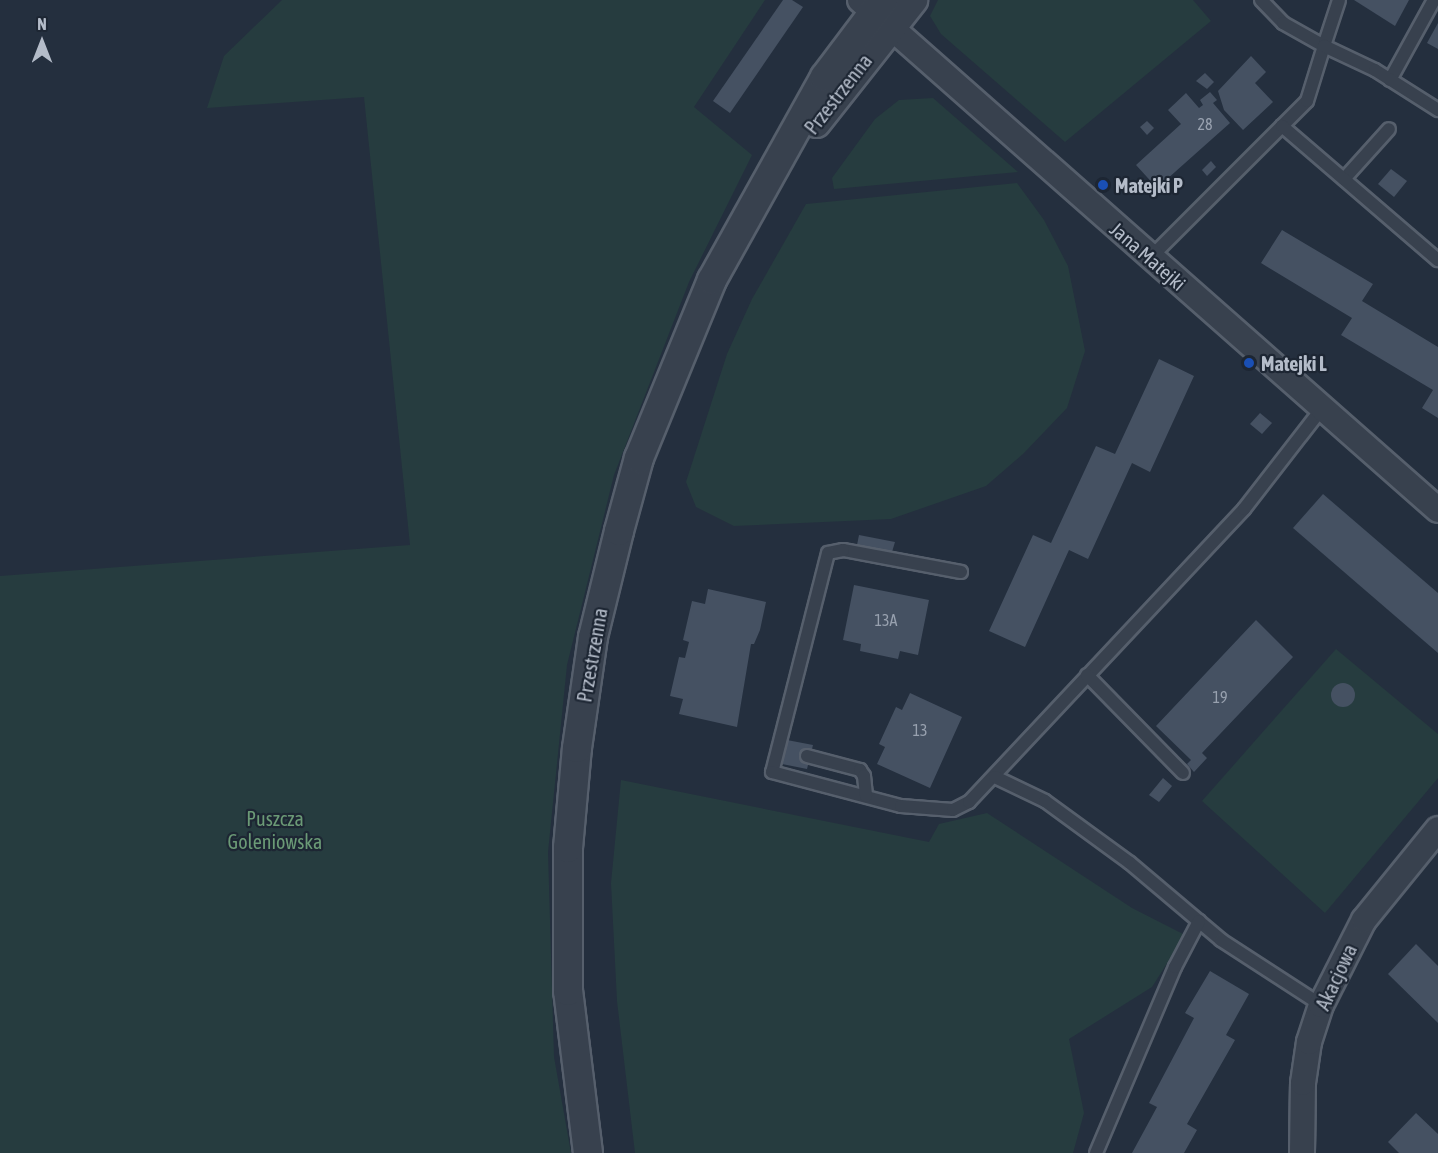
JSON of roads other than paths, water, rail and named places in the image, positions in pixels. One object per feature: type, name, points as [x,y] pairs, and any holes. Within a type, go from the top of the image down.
[{"type":"street","name":"Przestrzenna","points":[[588,1153],[568,991],[567,894],[576,758],[592,637],[639,458],[680,352],[712,280],[765,188],[876,10],[913,0]]},
{"type":"street","name":"Jana Matejki","points":[[876,10],[1150,258],[1438,510]]},
{"type":"street","name":"Akacjowa","points":[[1302,1153],[1303,1083],[1309,1042],[1321,1005],[1364,920],[1438,829]]},
{"type":"lane","points":[[1261,0],[1283,23],[1390,80],[1438,110]]},
{"type":"lane","points":[[1150,258],[1307,101],[1339,0]]},
{"type":"lane","points":[[1390,80],[1434,0]]},
{"type":"lane","points":[[1282,126],[1438,260]]},
{"type":"lane","points":[[1344,179],[1389,129]]},
{"type":"lane","points":[[961,572],[835,550],[823,560],[772,772],[901,806],[953,810],[969,802],[995,777],[1035,727],[1244,509],[1323,407]]},
{"type":"lane","points":[[1087,675],[1183,773]]},
{"type":"lane","points":[[807,756],[860,770],[864,776],[866,796]]},
{"type":"lane","points":[[995,777],[1046,801],[1130,863],[1199,921],[1286,984],[1321,1005]]},
{"type":"lane","points":[[1096,1153],[1176,967],[1199,921]]},
{"type":"place","name":"Matejki P","points":[[1103,185]]},
{"type":"place","name":"Matejki L","points":[[1249,363]]},
{"type":"park label","name":"Puszcza Goleniowska","points":[[275,830]]}]
